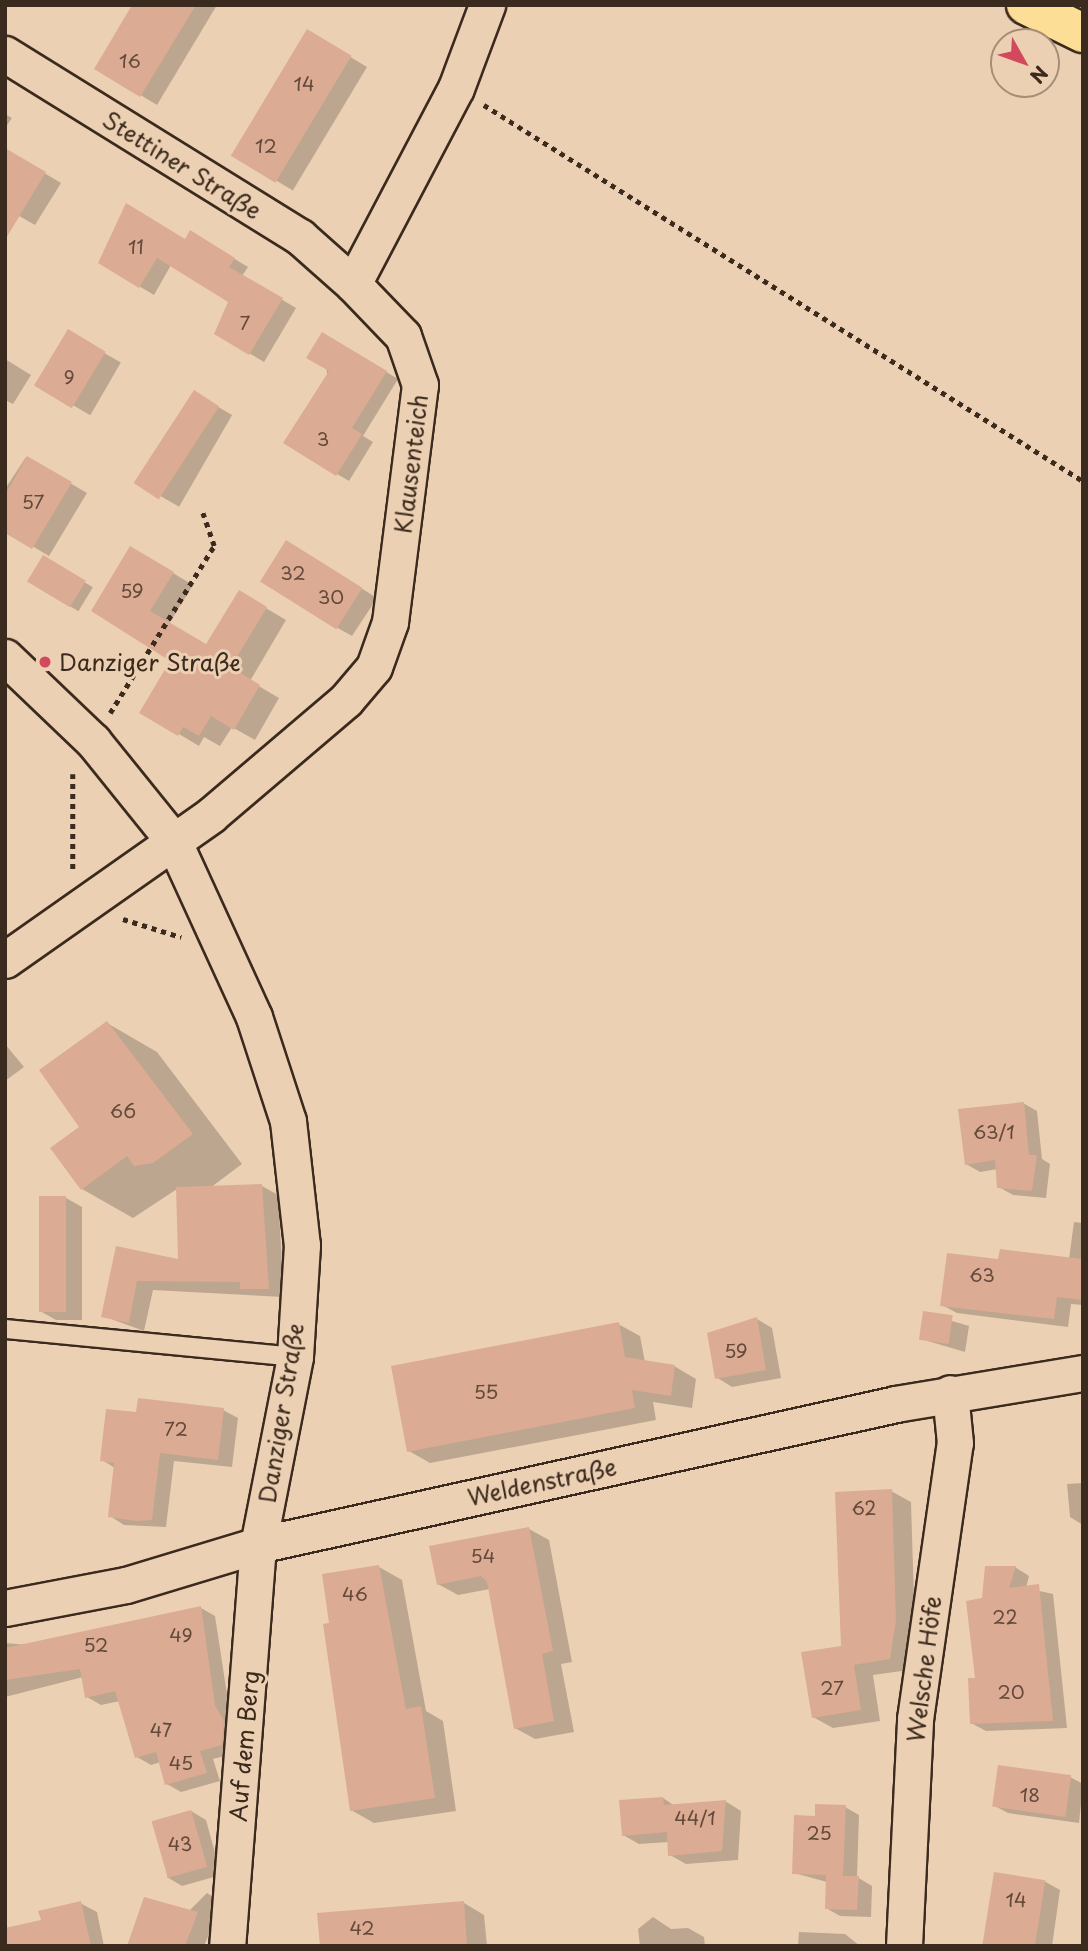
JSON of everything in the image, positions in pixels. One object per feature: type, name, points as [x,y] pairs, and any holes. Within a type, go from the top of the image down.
[{"type":"highway","points":[[1026,5],[1083,33]]},
{"type":"street","points":[[353,284],[456,88],[487,5]]},
{"type":"street","name":"Stettiner Straße","points":[[5,54],[300,237],[353,284]]},
{"type":"street","name":"Klausenteich","points":[[5,960],[173,840],[346,700],[374,667],[390,622],[421,417],[420,385],[403,336],[353,284]]},
{"type":"street","name":"Danziger Straße","points":[[5,657],[93,741],[173,840],[254,1017],[288,1121],[302,1245],[295,1357],[258,1545]]},
{"type":"street","name":"Weldenstraße","points":[[5,1608],[126,1585],[258,1545],[950,1394],[1083,1373]]},
{"type":"street","name":"Welsche Höfe","points":[[904,1946],[915,1719],[956,1443],[950,1394]]},
{"type":"street","name":"Auf dem Berg","points":[[228,1946],[258,1545]]},
{"type":"lane","points":[[5,1329],[295,1357]]},
{"type":"path","points":[[456,88],[671,217],[1083,481]]},
{"type":"path","points":[[93,741],[214,546],[202,511]]},
{"type":"building","points":[[132,5],[196,5],[140,97],[94,69]]},
{"type":"building","points":[[307,29],[352,56],[275,183],[231,156]]},
{"type":"building","points":[[5,148],[46,172],[5,240]]},
{"type":"building","points":[[126,203],[185,239],[190,230],[235,258],[229,267],[283,298],[249,355],[214,334],[228,302],[157,258],[139,288],[98,263]]},
{"type":"building","points":[[68,329],[106,352],[72,408],[34,386]]},
{"type":"building","points":[[322,332],[387,371],[352,428],[362,434],[336,476],[283,443],[329,371],[306,358]]},
{"type":"building","points":[[194,390],[219,406],[159,499],[134,483]]},
{"type":"building","points":[[27,456],[72,482],[32,549],[5,533],[5,495]]},
{"type":"building","points":[[286,540],[362,588],[336,629],[260,582]]},
{"type":"building","points":[[130,546],[174,572],[150,611],[206,644],[239,590],[267,607],[231,667],[260,685],[234,730],[211,716],[199,736],[183,727],[178,736],[139,713],[170,661],[91,611]]},
{"type":"building","points":[[43,555],[86,581],[70,607],[27,582]]},
{"type":"building","points":[[107,1021],[193,1134],[153,1163],[134,1166],[127,1156],[81,1190],[50,1148],[79,1127],[39,1070]]},
{"type":"building","points":[[1024,1102],[1029,1155],[1037,1155],[1032,1191],[997,1188],[995,1160],[965,1165],[958,1109]]},
{"type":"building","points":[[262,1184],[269,1289],[240,1289],[240,1282],[137,1281],[129,1323],[101,1317],[116,1246],[178,1259],[176,1187]]},
{"type":"building","points":[[39,1196],[66,1196],[66,1312],[39,1312]]},
{"type":"building","points":[[1000,1249],[1083,1259],[1083,1300],[1057,1297],[1054,1319],[940,1306],[947,1253],[998,1259]]},
{"type":"building","points":[[923,1311],[953,1315],[949,1344],[919,1340]]},
{"type":"building","points":[[757,1317],[766,1370],[715,1379],[707,1333]]},
{"type":"building","points":[[619,1322],[625,1357],[675,1365],[671,1396],[632,1390],[635,1408],[407,1452],[391,1366]]},
{"type":"building","points":[[138,1398],[224,1408],[218,1460],[160,1453],[152,1520],[137,1521],[108,1517],[114,1463],[100,1461],[106,1409],[136,1412]]},
{"type":"building","points":[[892,1489],[896,1620],[890,1659],[854,1665],[861,1710],[812,1718],[801,1652],[841,1646],[835,1492]]},
{"type":"building","points":[[529,1527],[553,1651],[542,1654],[554,1721],[514,1729],[487,1582],[481,1576],[437,1585],[429,1546]]},
{"type":"building","points":[[379,1565],[406,1709],[421,1706],[435,1798],[350,1811],[323,1624],[329,1623],[322,1574]]},
{"type":"building","points":[[985,1566],[1016,1566],[1009,1588],[1039,1584],[1053,1721],[970,1724],[968,1678],[975,1678],[966,1601],[982,1598]]},
{"type":"building","points":[[201,1606],[215,1705],[224,1721],[222,1745],[200,1751],[207,1773],[165,1785],[156,1752],[135,1758],[115,1691],[85,1698],[80,1669],[5,1680],[5,1648]]},
{"type":"building","points":[[998,1765],[1071,1775],[1065,1817],[992,1807]]},
{"type":"building","points":[[663,1797],[664,1805],[726,1800],[722,1851],[668,1856],[667,1832],[622,1836],[619,1800]]},
{"type":"building","points":[[815,1804],[846,1805],[843,1876],[859,1876],[857,1910],[825,1909],[826,1875],[792,1874],[794,1815],[815,1816]]},
{"type":"building","points":[[191,1810],[207,1867],[168,1878],[152,1821]]},
{"type":"building","points":[[994,1872],[1045,1880],[1035,1946],[982,1946]]},
{"type":"building","points":[[144,1897],[198,1912],[185,1946],[127,1946]]},
{"type":"building","points":[[81,1901],[91,1946],[5,1946],[5,1928],[41,1920],[38,1911]]},
{"type":"building","points":[[464,1901],[467,1946],[320,1946],[317,1913]]},
{"type":"place","name":"Danziger Straße","points":[[45,662]]}]
